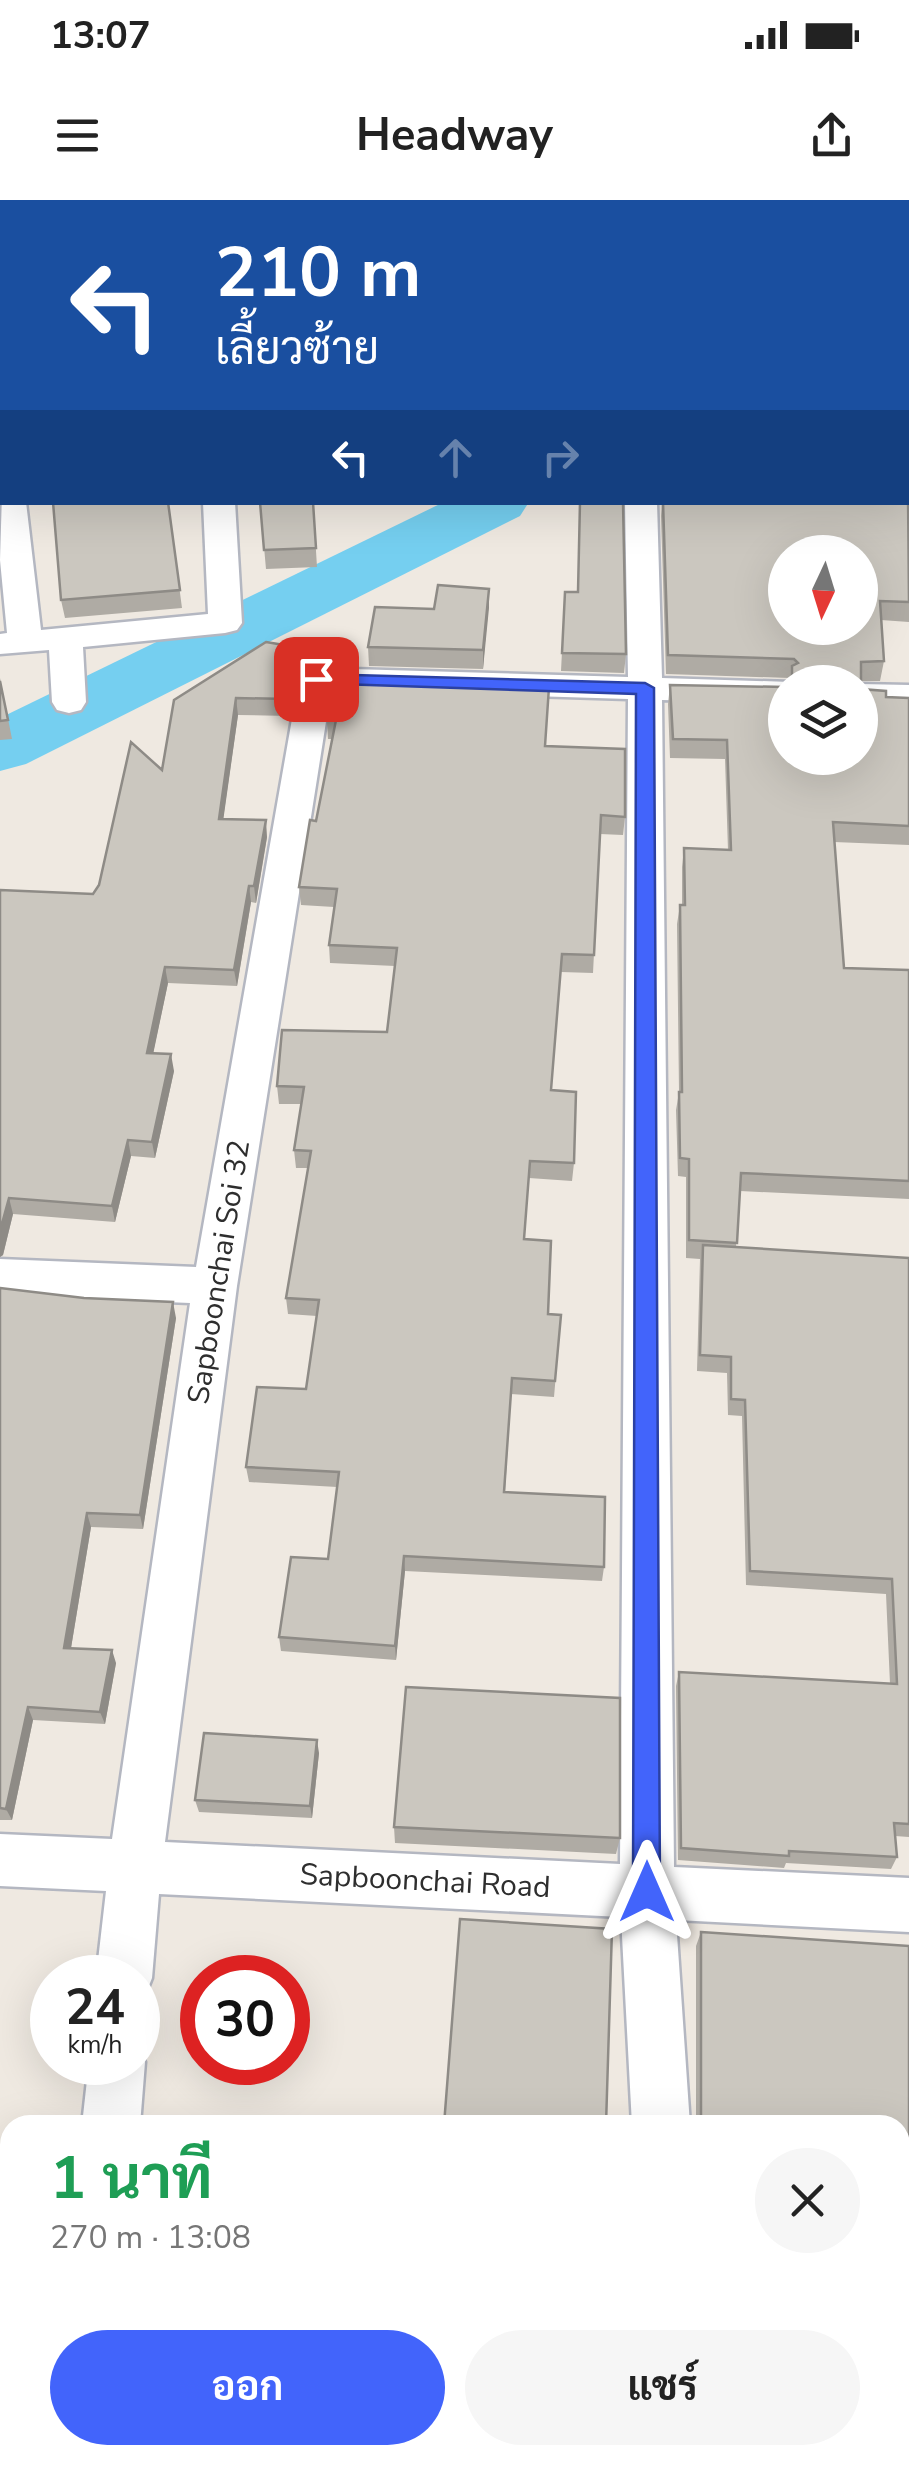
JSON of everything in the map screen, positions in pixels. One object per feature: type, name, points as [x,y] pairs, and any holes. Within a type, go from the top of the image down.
[{"type":"street","points":[[10,505],[12,643],[225,623],[219,505]]},
{"type":"street","points":[[641,505],[645,688],[647,1892],[660,2115]]},
{"type":"street","points":[[65,638],[69,702]]},
{"type":"street","name":"Sapboonchai Soi 32","points":[[126,1955],[134,1866],[214,1286],[316,679],[645,688]]},
{"type":"street","points":[[645,688],[768,692]]},
{"type":"street","points":[[878,695],[909,696]]},
{"type":"street","points":[[0,1277],[214,1286]]},
{"type":"street","name":"Sapboonchai Road","points":[[0,1860],[909,1905]]},
{"type":"street","points":[[112,2115],[114,2085]]},
{"type":"building","points":[[53,505],[168,505],[180,590],[61,600]]},
{"type":"building","points":[[260,505],[313,505],[316,548],[264,550]]},
{"type":"building","points":[[580,505],[623,505],[626,654],[562,653],[565,592],[578,592]]},
{"type":"building","points":[[663,505],[908,505],[909,602],[880,601],[884,661],[794,665],[798,663],[794,659],[668,655]]},
{"type":"building","points":[[438,585],[489,589],[483,650],[368,647],[375,607],[434,609]]},
{"type":"building","points":[[266,642],[308,649],[294,660],[287,699],[236,698],[219,819],[266,820],[234,970],[165,967],[147,1053],[171,1054],[152,1142],[128,1140],[112,1206],[9,1198],[0,1231],[0,890],[93,894],[99,885],[131,742],[162,770],[174,700]]},
{"type":"building","points":[[333,675],[480,680],[480,684],[549,687],[545,746],[625,749],[625,817],[601,815],[594,955],[562,954],[551,1090],[576,1092],[574,1163],[530,1161],[524,1239],[551,1241],[548,1314],[561,1315],[555,1381],[512,1378],[504,1492],[605,1497],[604,1567],[404,1556],[395,1646],[279,1637],[291,1557],[328,1559],[339,1472],[246,1467],[257,1387],[306,1389],[319,1300],[286,1298],[311,1151],[294,1150],[304,1087],[277,1086],[282,1030],[387,1032],[397,948],[329,945],[337,889],[299,887],[310,820],[316,821],[336,720],[327,720]]},
{"type":"building","points":[[0,681],[8,720],[0,721]]},
{"type":"building","points":[[670,685],[768,687],[768,775],[878,775],[878,690],[886,691],[886,697],[909,698],[909,826],[833,822],[844,968],[909,970],[909,1181],[741,1173],[737,1243],[689,1240],[689,1159],[680,1158],[680,905],[685,905],[684,848],[731,850],[727,740],[673,739]]},
{"type":"building","points":[[703,1245],[909,1258],[909,1824],[894,1823],[897,1857],[789,1851],[789,1856],[681,1848],[679,1672],[897,1684],[892,1579],[750,1571],[745,1400],[731,1399],[731,1357],[700,1355]]},
{"type":"building","points":[[0,1288],[84,1298],[173,1302],[140,1515],[87,1513],[64,1648],[112,1650],[100,1712],[28,1707],[6,1809],[0,1808]]},
{"type":"building","points":[[406,1687],[620,1698],[620,1838],[394,1827]]},
{"type":"building","points":[[204,1733],[317,1740],[310,1806],[195,1800]]},
{"type":"building","points":[[460,1919],[612,1929],[606,2115],[445,2115]]},
{"type":"building","points":[[701,1932],[909,1946],[909,2115],[701,2115]]},
{"type":"waterway","points":[[0,747],[491,505]]},
{"type":"route","points":[[316,679],[645,688],[647,1892]]}]
